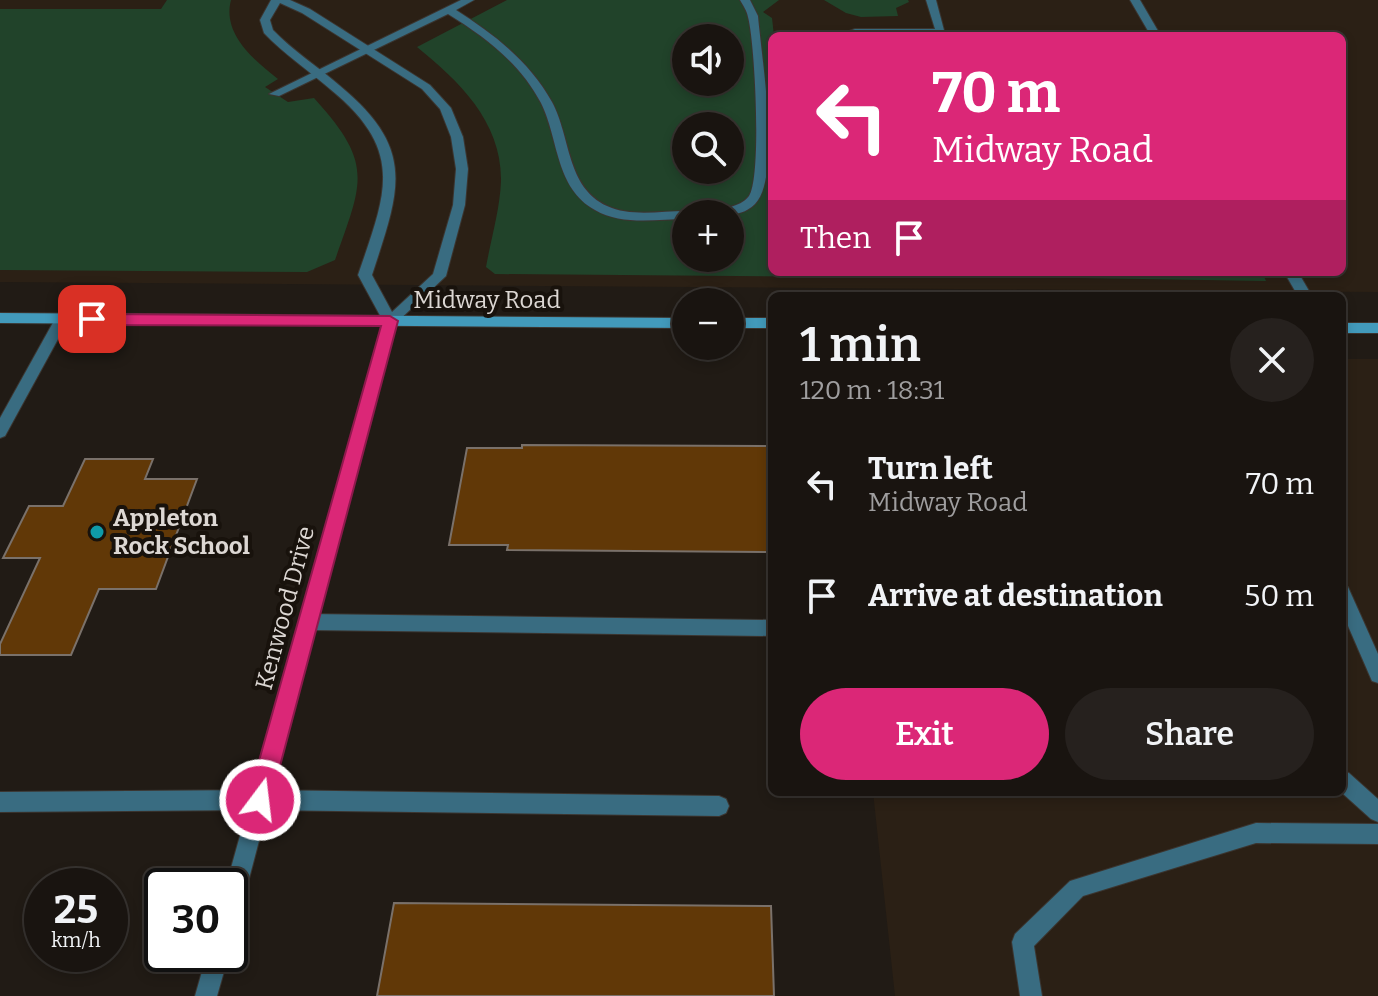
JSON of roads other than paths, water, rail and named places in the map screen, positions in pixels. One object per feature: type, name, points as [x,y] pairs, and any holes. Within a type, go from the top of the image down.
[{"type":"main road","name":"Midway Road","points":[[0,318],[672,323]]},
{"type":"main road","points":[[744,323],[768,323]]},
{"type":"main road","points":[[1346,328],[1378,328]]},
{"type":"street","points":[[279,0],[306,11],[363,49],[426,87],[445,108],[457,137],[462,169],[459,205],[439,276],[390,321],[365,275],[387,208],[390,155],[365,112],[268,31],[265,20],[279,0]]},
{"type":"street","points":[[275,94],[469,0]]},
{"type":"street","points":[[744,209],[758,193],[763,165],[753,16],[745,0]]},
{"type":"street","points":[[855,32],[941,32],[931,0]]},
{"type":"street","points":[[1135,0],[1154,32]]},
{"type":"street","points":[[448,10],[511,53],[533,81],[560,129],[570,180],[582,196],[615,214],[672,215]]},
{"type":"street","points":[[0,432],[62,319]]},
{"type":"street","name":"Kenwood Drive","points":[[241,868],[390,321]]},
{"type":"street","points":[[1346,601],[1378,675]]},
{"type":"street","points":[[308,622],[768,628]]},
{"type":"street","points":[[1346,784],[1378,812]]},
{"type":"street","points":[[0,802],[260,800],[719,806]]},
{"type":"street","points":[[1031,996],[1023,942],[1077,888],[1256,833],[1378,834]]},
{"type":"street","points":[[206,996],[213,972]]},
{"type":"place","name":"Appleton Rock School","points":[[97,532]]}]
